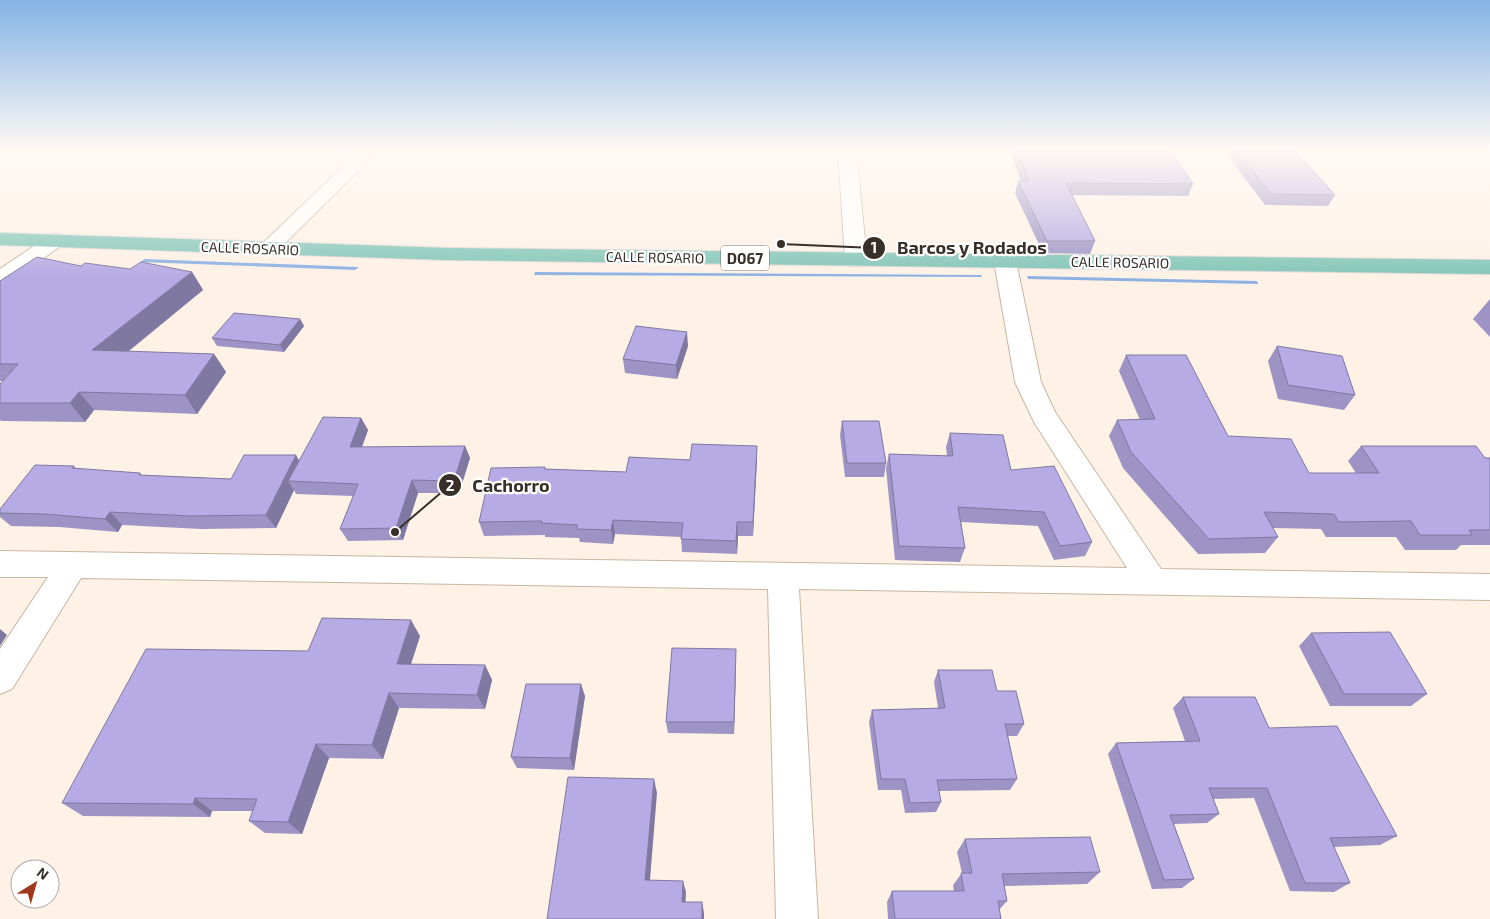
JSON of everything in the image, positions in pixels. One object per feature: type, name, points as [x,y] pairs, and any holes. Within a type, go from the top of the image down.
[{"type":"main road","name":"CALLE ROSARIO","points":[[0,239],[268,249],[856,260],[1490,266]]},
{"type":"street","points":[[268,249],[327,192]]},
{"type":"street","points":[[850,192],[856,260]]},
{"type":"street","points":[[0,279],[56,240]]},
{"type":"street","points":[[1006,261],[1028,382],[1043,415],[1153,582]]},
{"type":"street","points":[[0,564],[1490,587]]},
{"type":"street","points":[[0,678],[74,565]]},
{"type":"street","points":[[783,577],[797,919]]},
{"type":"water","points":[[145,259],[359,267],[355,270],[140,262]]},
{"type":"water","points":[[535,272],[981,275],[982,277],[534,275]]},
{"type":"water","points":[[1027,276],[1257,281],[1258,284],[1028,279]]},
{"type":"building","points":[[1023,192],[1070,192],[1095,241],[1047,241]]},
{"type":"building","points":[[1269,192],[1332,192],[1335,195],[1271,194]]},
{"type":"building","points":[[37,257],[81,266],[85,263],[130,269],[141,262],[192,272],[92,350],[214,354],[185,395],[79,392],[70,403],[0,403],[0,384],[18,364],[0,364],[0,281]]},
{"type":"building","points":[[234,313],[300,319],[280,345],[212,338]]},
{"type":"building","points":[[636,326],[687,332],[676,365],[623,359]]},
{"type":"building","points":[[1277,346],[1342,356],[1355,395],[1288,385]]},
{"type":"building","points":[[1126,355],[1186,355],[1228,436],[1291,439],[1309,473],[1379,473],[1361,446],[1476,446],[1485,458],[1490,458],[1490,530],[1469,530],[1472,535],[1420,535],[1411,521],[1339,522],[1334,514],[1264,512],[1278,537],[1209,539],[1131,452],[1117,420],[1155,419]]},
{"type":"building","points":[[323,417],[361,418],[350,447],[465,446],[454,481],[412,480],[396,528],[340,529],[358,484],[288,481]]},
{"type":"building","points":[[842,421],[879,421],[886,463],[847,463]]},
{"type":"building","points":[[950,433],[1003,435],[1011,470],[1054,466],[1092,542],[1060,546],[1044,512],[958,507],[965,548],[899,546],[889,454],[953,456]]},
{"type":"building","points":[[692,444],[757,446],[753,522],[737,522],[736,541],[681,539],[683,523],[613,520],[611,530],[577,529],[577,525],[541,523],[542,521],[479,522],[491,468],[545,467],[545,469],[626,472],[629,457],[690,460]]},
{"type":"building","points":[[244,455],[296,455],[266,515],[191,516],[110,512],[105,519],[45,514],[0,513],[0,509],[35,465],[74,466],[72,468],[140,473],[139,475],[231,479]]},
{"type":"building","points":[[322,618],[411,620],[397,664],[485,665],[477,695],[389,693],[372,745],[316,744],[288,822],[249,821],[257,799],[195,798],[193,804],[62,803],[146,649],[308,651]]},
{"type":"building","points":[[1390,632],[1427,694],[1344,694],[1311,633]]},
{"type":"building","points":[[672,648],[736,649],[734,722],[666,722]]},
{"type":"building","points":[[938,670],[992,670],[997,691],[1016,691],[1024,724],[1005,724],[1017,779],[937,780],[941,802],[910,803],[905,779],[881,779],[872,710],[945,708]]},
{"type":"building","points":[[526,684],[581,684],[570,758],[511,757]]},
{"type":"building","points":[[1183,697],[1255,697],[1269,728],[1337,726],[1397,836],[1330,838],[1350,883],[1305,883],[1267,788],[1209,788],[1219,814],[1170,815],[1194,879],[1164,880],[1116,743],[1200,741]]},
{"type":"building","points":[[568,777],[654,779],[645,880],[683,881],[682,902],[702,902],[702,919],[547,919]]},
{"type":"building","points":[[1090,837],[1100,872],[1002,874],[1007,901],[998,901],[1001,919],[895,919],[892,891],[964,891],[961,873],[972,873],[965,839]]},
{"type":"place","name":"Barcos y Rodados","points":[[781,244]]},
{"type":"place","name":"Cachorro","points":[[395,532]]}]
